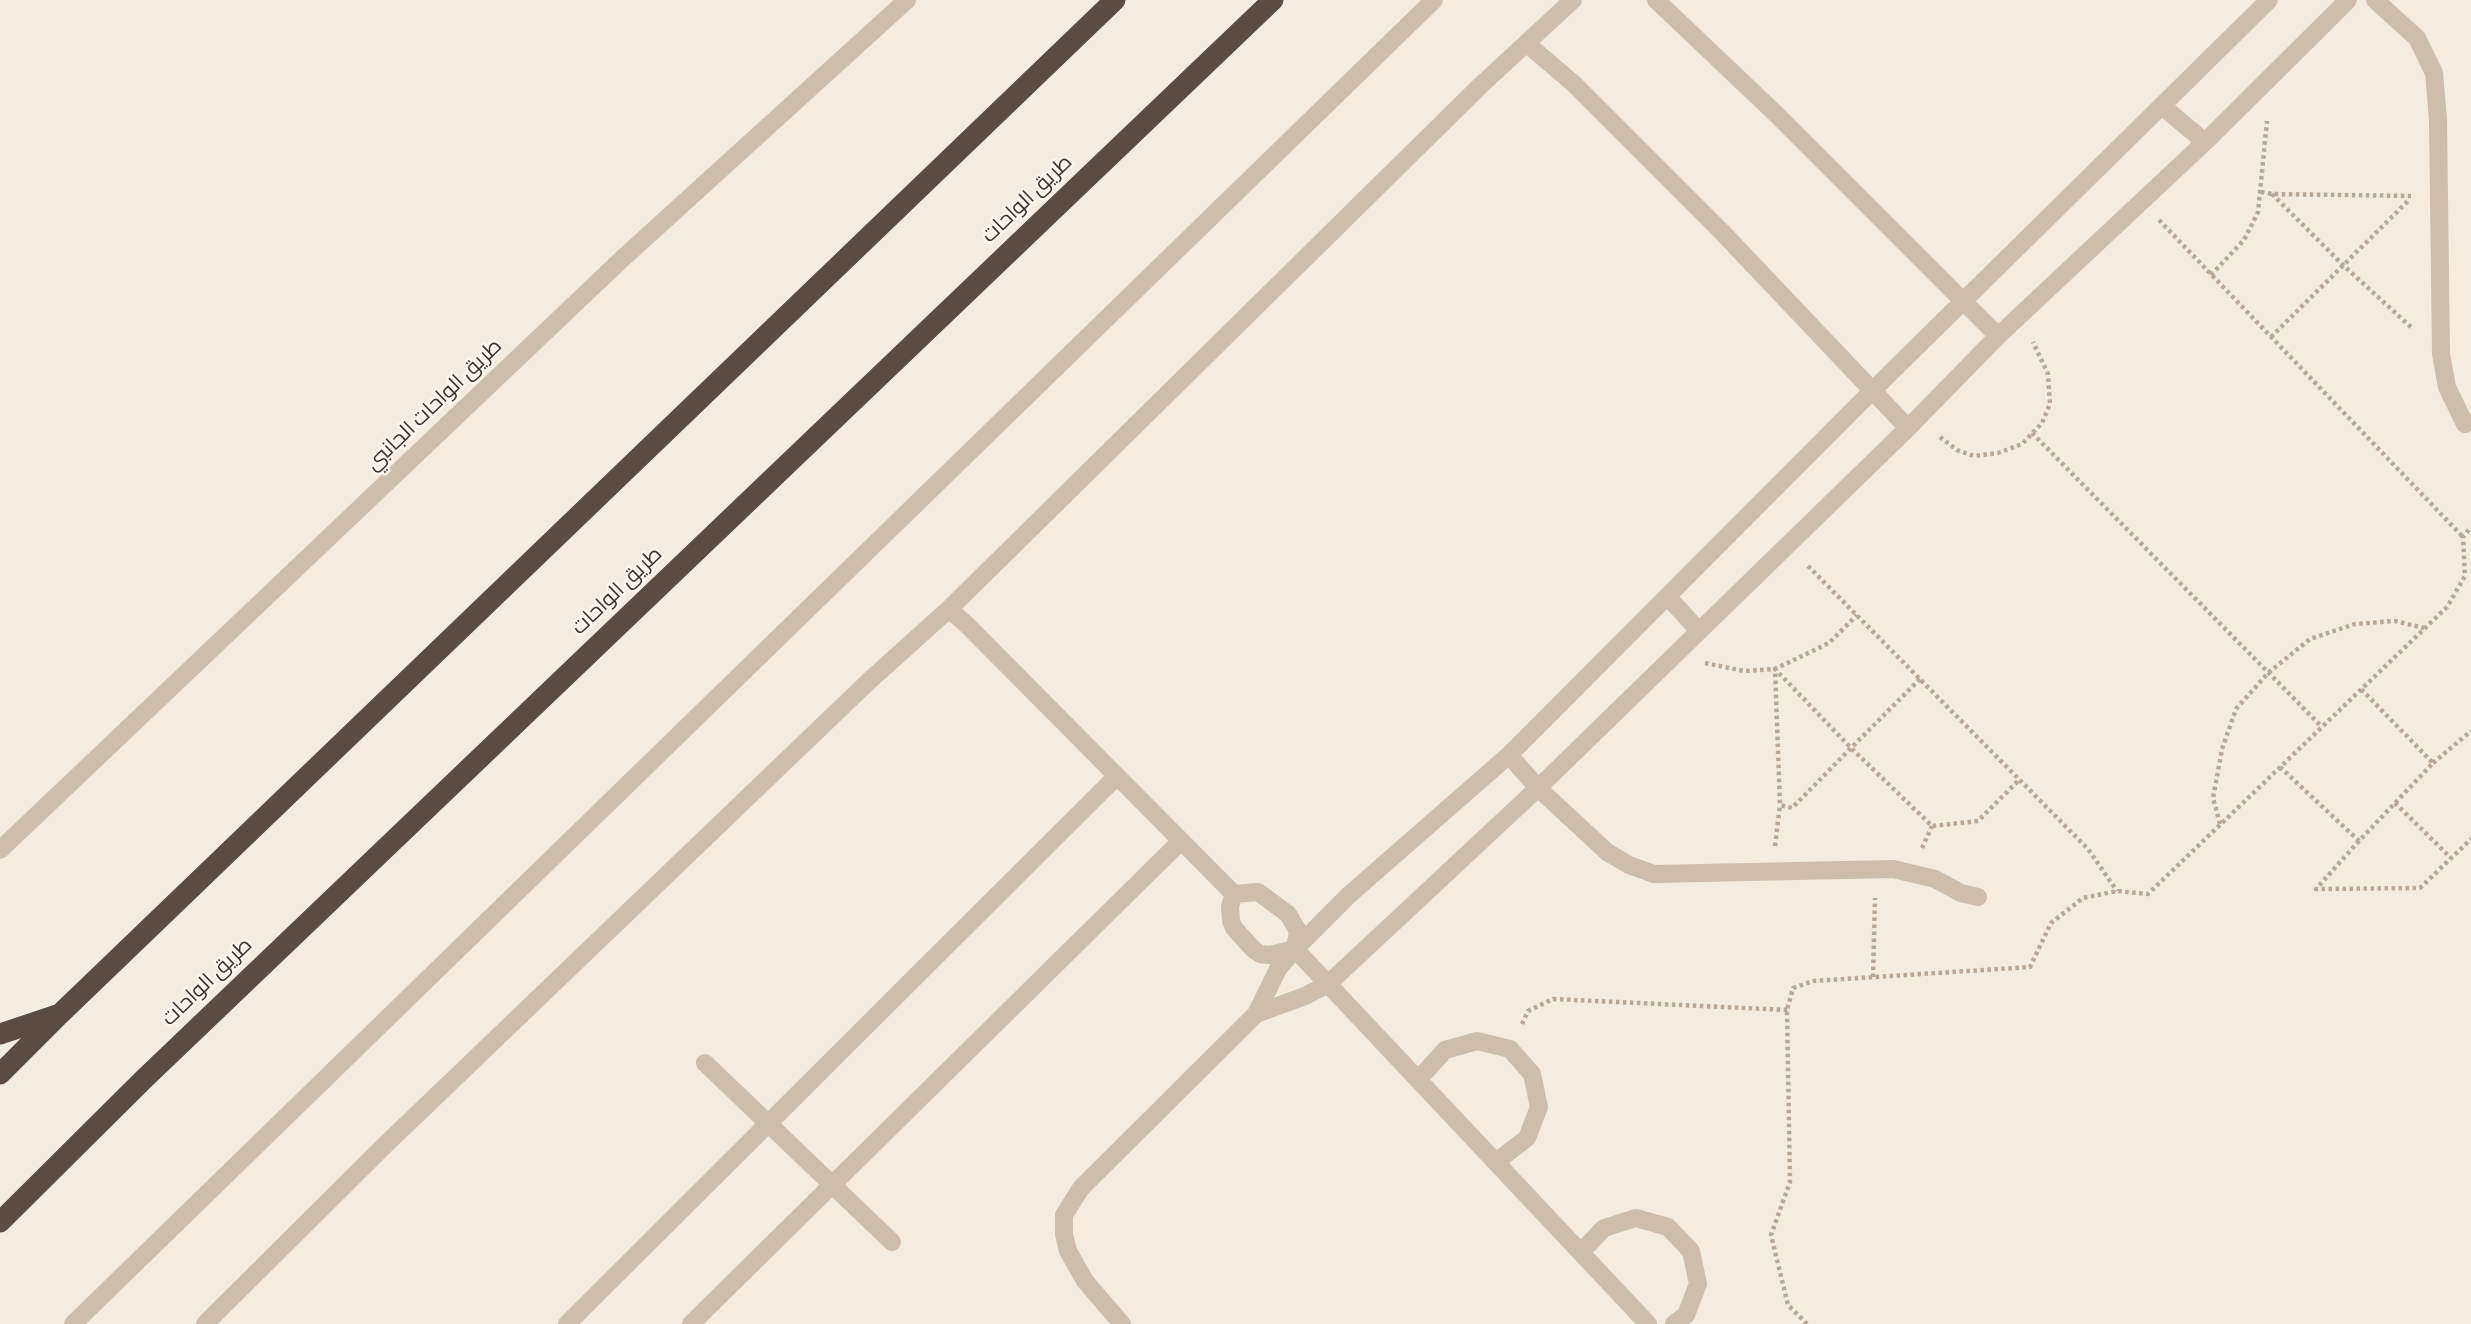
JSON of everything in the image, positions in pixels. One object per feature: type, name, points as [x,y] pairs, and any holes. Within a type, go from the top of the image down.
[{"type":"highway","points":[[0,1074],[1115,0]]},
{"type":"highway","name":"طريق الواحات","points":[[0,1222],[144,1079],[1273,0]]},
{"type":"highway","points":[[0,1034],[59,1015]]},
{"type":"street","name":"طريق الواحات الجانبي","points":[[0,850],[622,259],[907,0]]},
{"type":"street","points":[[73,1324],[1434,0]]},
{"type":"street","points":[[205,1324],[403,1128],[869,681],[949,609],[1573,0]]},
{"type":"street","points":[[1656,0],[1776,114],[1998,337]]},
{"type":"street","points":[[1122,1324],[1075,1266],[1064,1234],[1064,1215],[1081,1188],[1256,1014],[1278,969],[1349,895],[1509,755],[1873,390],[2269,0]]},
{"type":"street","points":[[1256,1014],[1305,996],[1328,984],[1538,788],[1998,337],[2205,142],[2348,0]]},
{"type":"street","points":[[2375,0],[2417,38],[2434,73],[2438,120],[2441,354],[2447,387],[2465,424]]},
{"type":"street","points":[[1527,43],[1574,84],[1653,161],[1873,390],[1913,422]]},
{"type":"street","points":[[2162,106],[2205,142]]},
{"type":"street","points":[[1668,597],[1699,631]]},
{"type":"street","points":[[949,609],[1234,894],[1258,892],[1289,914],[1298,931],[1295,949]]},
{"type":"street","points":[[1509,755],[1538,788],[1607,852],[1629,866],[1654,874],[1893,869],[1935,879],[1961,893],[1978,897]]},
{"type":"street","points":[[566,1324],[1117,776]]},
{"type":"street","points":[[691,1324],[1181,841]]},
{"type":"street","points":[[1234,894],[1230,906],[1231,921],[1253,949],[1260,954],[1269,955],[1295,949]]},
{"type":"street","points":[[1295,949],[1648,1324]]},
{"type":"street","points":[[1418,1080],[1445,1050],[1477,1041],[1510,1049],[1532,1074],[1539,1107],[1527,1138],[1496,1162]]},
{"type":"street","points":[[705,1063],[892,1242]]},
{"type":"street","points":[[1581,1252],[1604,1228],[1636,1218],[1668,1227],[1691,1251],[1698,1284],[1686,1315],[1674,1324]]},
{"type":"path","points":[[2211,275],[2244,240],[2258,212],[2267,123],[2255,93]]},
{"type":"path","points":[[2261,192],[2413,196],[2271,337]]},
{"type":"path","points":[[2272,194],[2343,265],[2441,354]]},
{"type":"path","points":[[1808,1324],[1788,1305],[1771,1235],[1790,1182],[1787,1010],[1793,988],[1813,981],[2031,967],[2051,923],[2083,898],[2117,891],[2148,894],[2448,607],[2465,576],[2463,537],[2141,202]]},
{"type":"path","points":[[1913,422],[1939,436],[1957,450],[1975,456],[1998,453],[2022,444],[2042,423],[2050,404],[2048,374],[2035,345],[2018,318]]},
{"type":"path","points":[[2032,433],[2322,727]]},
{"type":"path","points":[[2463,537],[2471,527]]},
{"type":"path","points":[[1788,545],[2088,849],[2117,891]]},
{"type":"path","points":[[1683,647],[1702,663],[1744,671],[1775,669],[1829,643],[1857,615]]},
{"type":"path","points":[[2221,824],[2213,798],[2222,749],[2236,709],[2268,673],[2310,639],[2354,624],[2395,621],[2424,628]]},
{"type":"path","points":[[1775,669],[1851,748],[1932,826],[1978,821],[2020,779]]},
{"type":"path","points":[[1772,872],[1780,805],[1775,669]]},
{"type":"path","points":[[1780,805],[1792,808],[1920,679]]},
{"type":"path","points":[[2361,689],[2433,763]]},
{"type":"path","points":[[2471,731],[2433,763],[2316,889],[2420,888],[2471,839]]},
{"type":"path","points":[[2280,767],[2359,841]]},
{"type":"path","points":[[2395,803],[2451,858]]},
{"type":"path","points":[[1873,977],[1876,870]]},
{"type":"path","points":[[1510,1049],[1528,1012],[1553,999],[1787,1010]]}]
